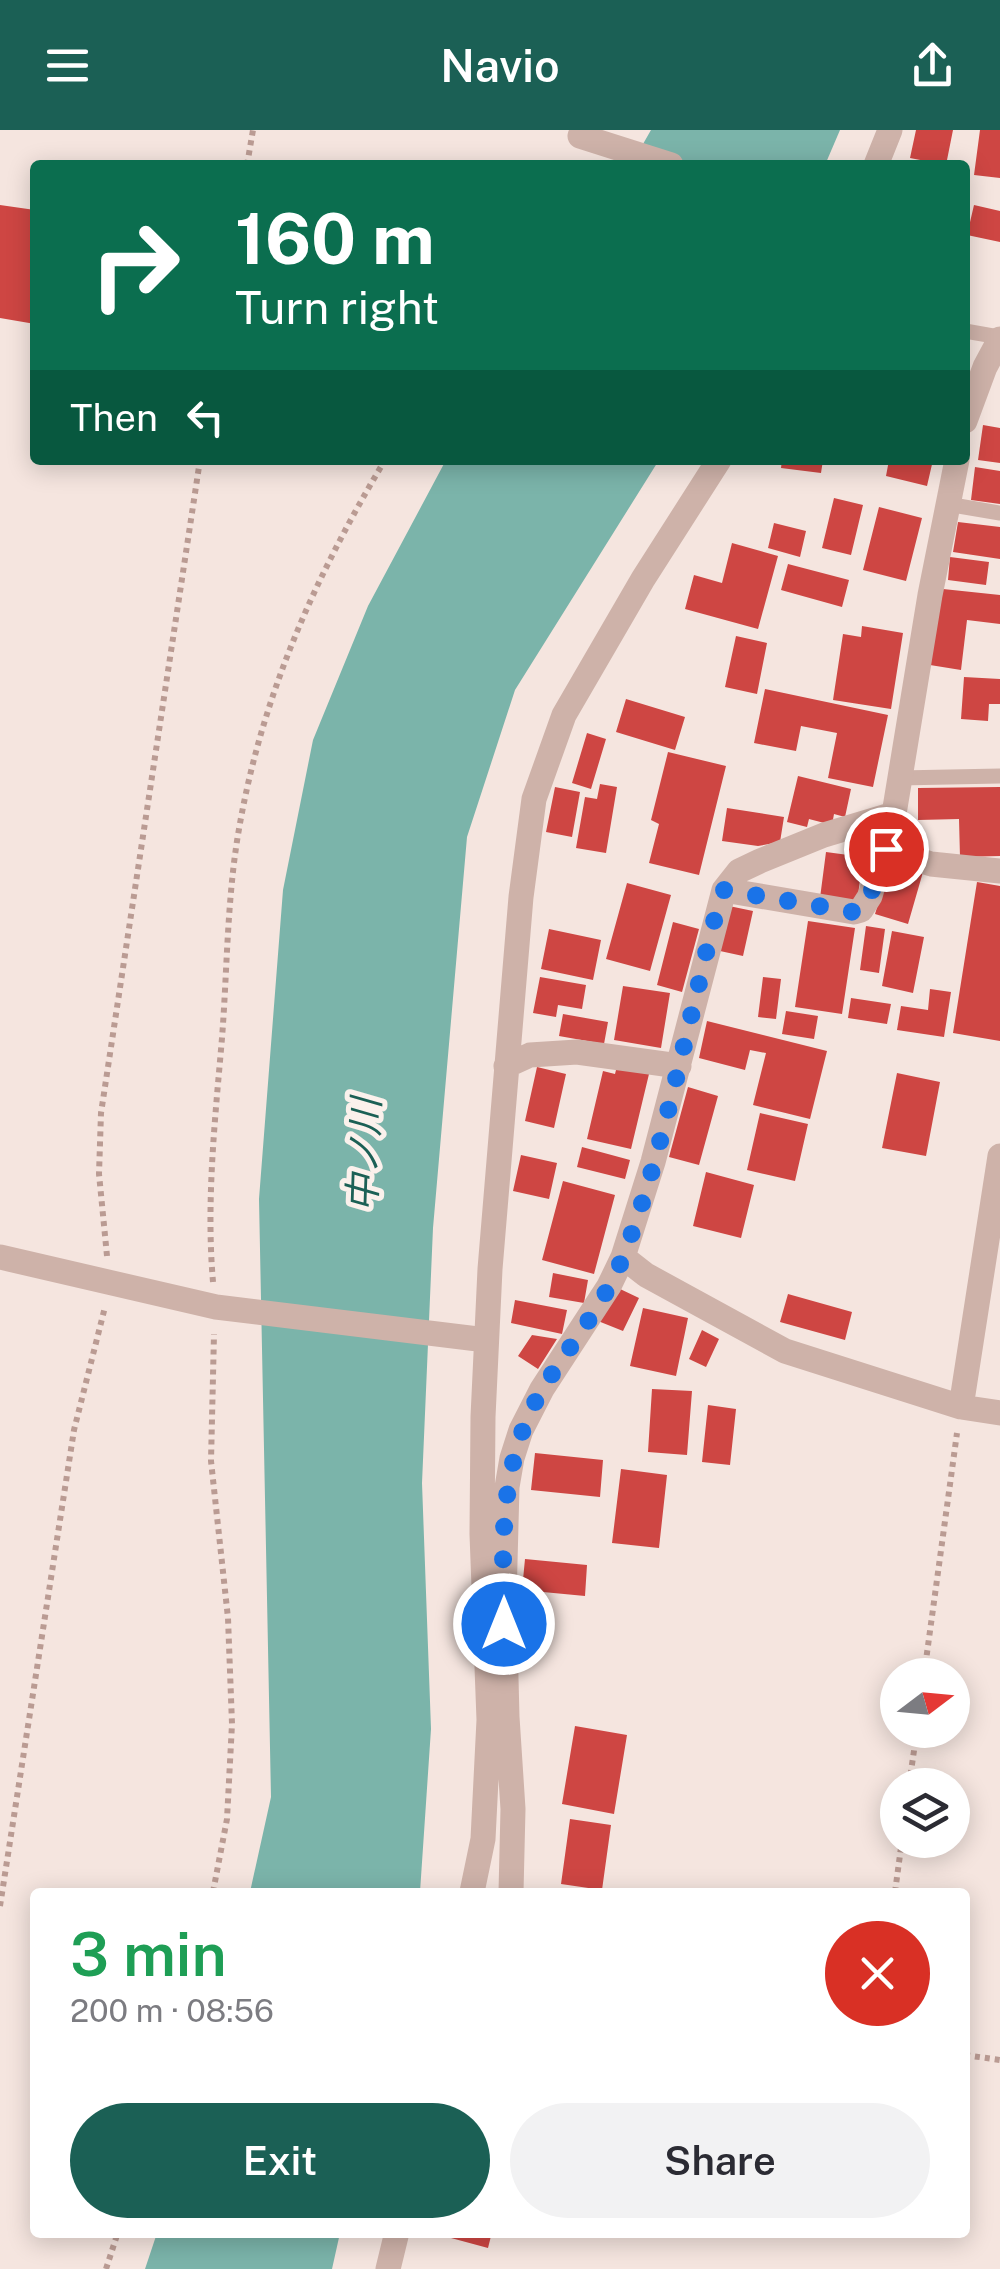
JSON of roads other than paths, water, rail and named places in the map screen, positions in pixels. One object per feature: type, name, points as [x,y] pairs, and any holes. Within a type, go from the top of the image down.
[{"type":"street","points":[[878,160],[890,130]]},
{"type":"street","points":[[580,136],[655,160]]},
{"type":"street","points":[[970,408],[1000,338]]},
{"type":"street","points":[[510,1888],[514,1809],[482,1514],[486,1340],[506,1066],[534,799],[564,715],[642,579],[717,465]]},
{"type":"street","points":[[724,890],[854,912],[861,910],[870,896],[894,814],[955,465]]},
{"type":"street","points":[[473,1888],[482,1838],[512,1458],[521,1430],[542,1390],[610,1286],[623,1257],[679,1066],[724,890],[739,871],[760,861],[824,835],[894,814]]},
{"type":"street","points":[[886,849],[931,864],[1000,871]]},
{"type":"street","points":[[506,1066],[530,1055],[577,1052],[679,1066]]},
{"type":"street","points":[[961,1407],[1000,1156]]},
{"type":"street","points":[[0,1257],[216,1308],[486,1340]]},
{"type":"street","points":[[623,1257],[646,1275],[786,1351],[961,1407],[1000,1412]]},
{"type":"street","points":[[388,2269],[396,2238]]},
{"type":"lane","points":[[970,332],[1000,338]]},
{"type":"lane","points":[[947,504],[1000,513]]},
{"type":"lane","points":[[899,778],[1000,776]]},
{"type":"water","points":[[651,130],[840,130],[827,160],[634,160]]},
{"type":"water","name":"中ノ川","points":[[443,465],[656,465],[515,690],[467,837],[433,1228],[422,1483],[431,1729],[420,1888],[251,1888],[271,1797],[259,1199],[283,890],[313,740],[368,606]]},
{"type":"water","points":[[155,2238],[339,2238],[332,2269],[145,2269]]}]
